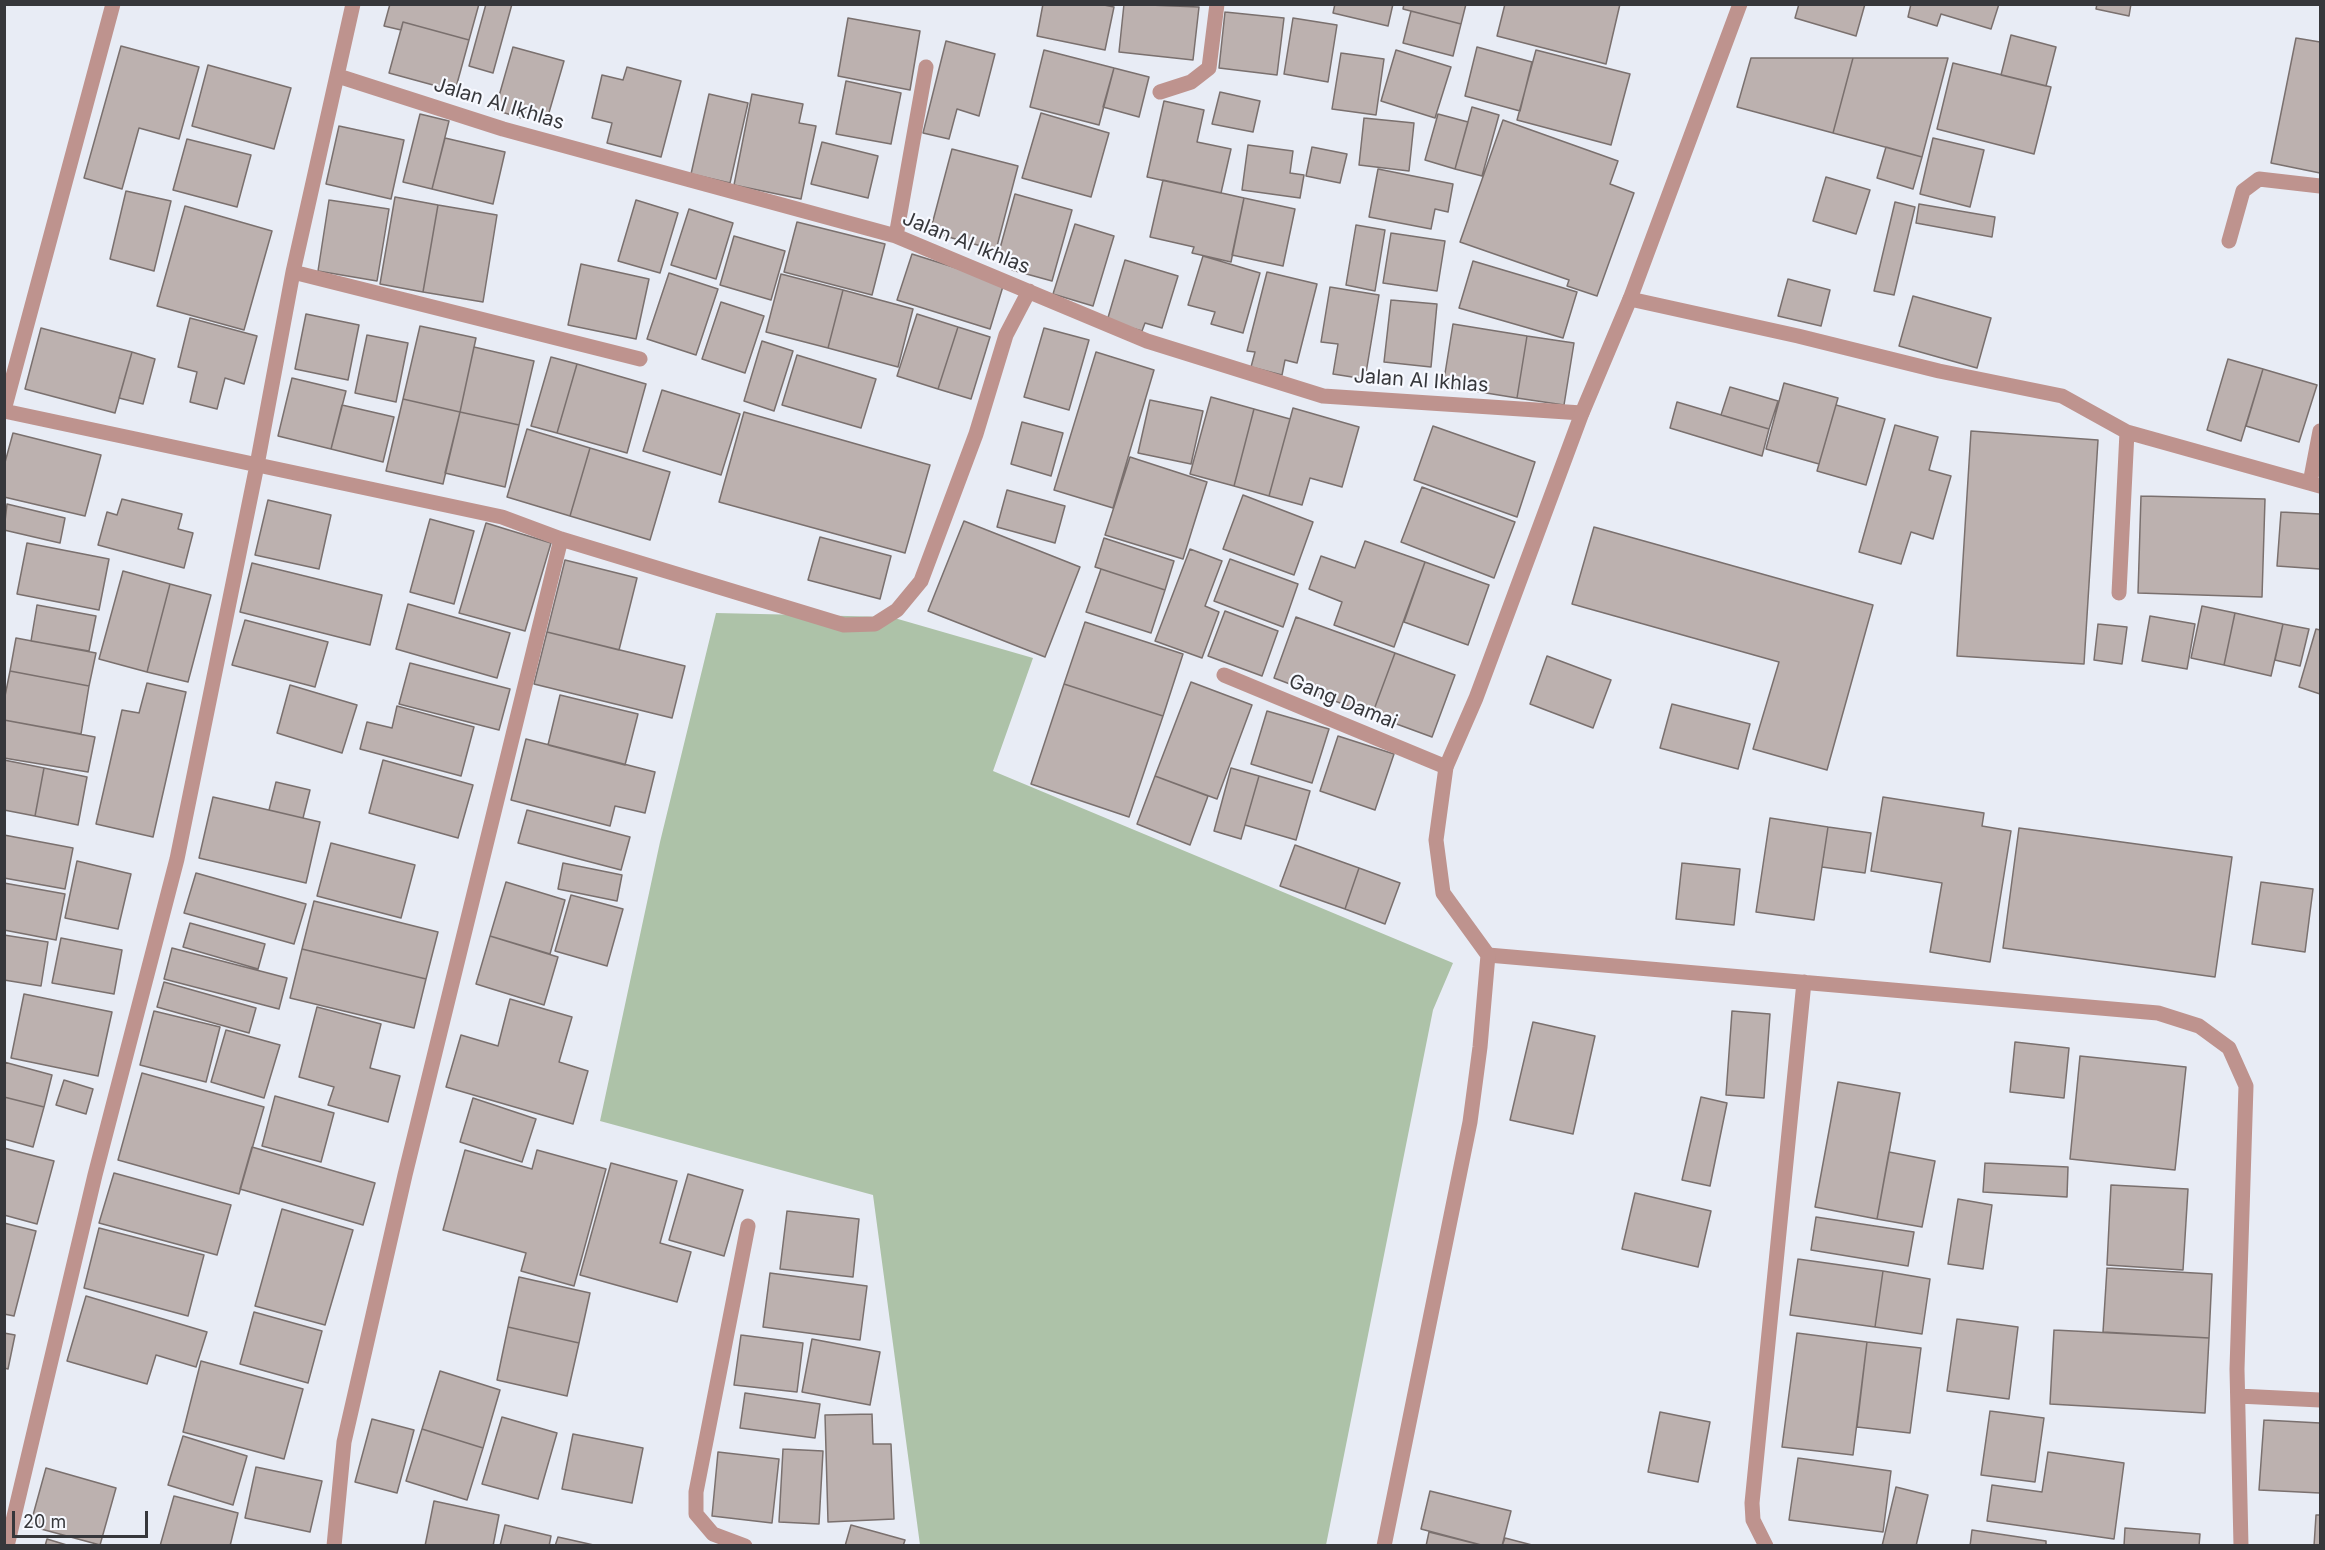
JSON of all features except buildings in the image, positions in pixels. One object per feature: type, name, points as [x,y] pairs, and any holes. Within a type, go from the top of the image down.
[{"type":"street","points":[[113,4],[4,411],[502,517],[561,539],[844,625],[875,624],[897,610],[921,581],[976,434],[1006,335],[1029,291]]},
{"type":"street","points":[[7,1545],[95,1175],[177,859],[257,465],[292,272],[354,4]]},
{"type":"street","points":[[1160,92],[1191,82],[1209,68],[1217,4]]},
{"type":"street","points":[[1384,1545],[1470,1122],[1488,955],[1443,893],[1436,840],[1446,767],[1476,698],[1581,413],[1630,299],[1740,4]]},
{"type":"street","points":[[896,236],[926,67]]},
{"type":"street","name":"Jalan Al Ikhlas","points":[[338,76],[503,129],[896,236],[1147,342],[1323,396],[1581,413]]},
{"type":"street","points":[[2229,241],[2243,190],[2259,179],[2320,186]]},
{"type":"street","points":[[292,272],[640,359]]},
{"type":"street","points":[[1630,299],[1798,336],[1939,371],[2062,396],[2127,432],[2315,485],[2320,431]]},
{"type":"street","points":[[2119,593],[2127,432]]},
{"type":"street","points":[[334,1545],[345,1443],[402,1186],[561,539]]},
{"type":"street","name":"Gang Damai","points":[[1224,675],[1446,767]]},
{"type":"street","points":[[1488,955],[2158,1013],[2199,1026],[2229,1048],[2246,1086],[2238,1396],[2241,1545]]},
{"type":"street","points":[[1766,1545],[1753,1520],[1752,1503],[1804,982]]},
{"type":"street","points":[[745,1545],[714,1534],[696,1514],[696,1492],[748,1226]]},
{"type":"street","points":[[2238,1396],[2320,1400]]},
{"type":"green space","points":[[716,613],[891,617],[1033,658],[993,771],[1453,963],[1433,1010],[1326,1545],[920,1545],[873,1195],[600,1121],[660,842]]}]
